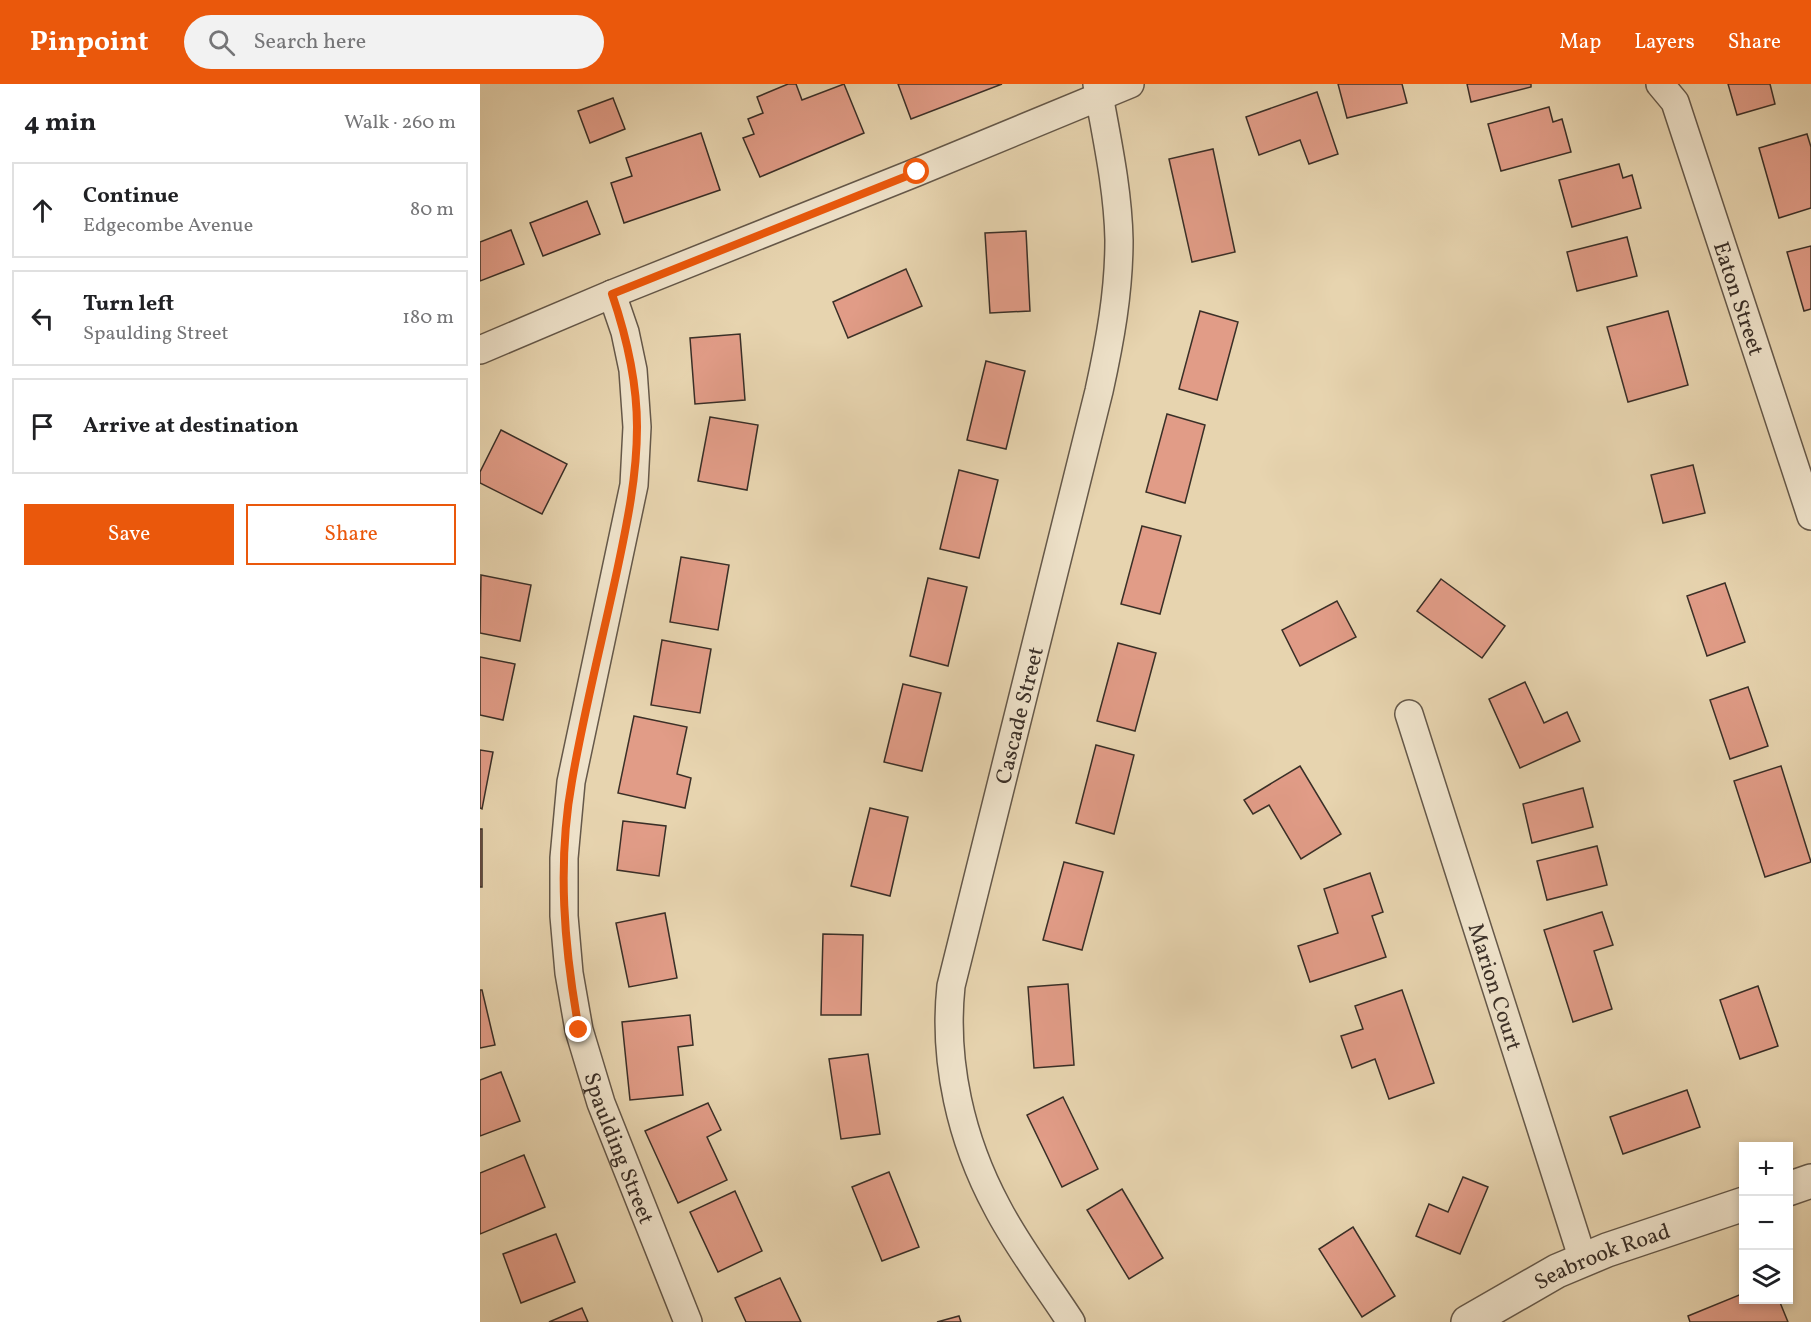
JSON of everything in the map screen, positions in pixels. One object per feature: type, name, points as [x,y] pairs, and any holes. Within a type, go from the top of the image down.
[{"type":"street","points":[[480,350],[612,294],[917,172],[1098,90],[1130,84]]},
{"type":"street","name":"Eaton Street","points":[[1660,84],[1674,102],[1811,516]]},
{"type":"street","name":"Cascade Street","points":[[1071,1322],[997,1208],[981,1173],[967,1137],[957,1100],[948,1044],[951,986],[1099,391],[1117,297],[1119,240],[1116,201],[1098,90]]},
{"type":"street","name":"Spaulding Street","points":[[612,294],[625,333],[633,370],[637,427],[634,485],[571,782],[564,858],[564,916],[569,973],[579,1030],[601,1103],[688,1322]]},
{"type":"street","name":"Marion Court","points":[[1409,714],[1583,1260]]},
{"type":"street","points":[[1793,1187],[1811,1182]]},
{"type":"street","name":"Seabrook Road","points":[[1468,1322],[1533,1283],[1583,1260],[1739,1205]]},
{"type":"building","points":[[788,84],[796,84],[802,100],[844,84],[864,133],[760,177],[743,138],[754,134],[748,119],[763,113],[757,97]]},
{"type":"building","points":[[898,84],[1002,84],[911,119]]},
{"type":"building","points":[[1338,84],[1402,84],[1407,103],[1347,118]]},
{"type":"building","points":[[1467,84],[1531,84],[1531,87],[1471,102]]},
{"type":"building","points":[[1728,84],[1770,84],[1775,104],[1737,115]]},
{"type":"building","points":[[1317,92],[1338,154],[1309,164],[1300,140],[1259,155],[1246,117]]},
{"type":"building","points":[[613,98],[625,129],[590,143],[578,111]]},
{"type":"building","points":[[1549,107],[1553,122],[1562,119],[1571,152],[1501,171],[1488,124]]},
{"type":"building","points":[[701,133],[720,190],[624,223],[611,183],[632,176],[626,158]]},
{"type":"building","points":[[1807,134],[1811,147],[1811,208],[1779,218],[1759,148]]},
{"type":"building","points":[[1213,149],[1235,252],[1192,262],[1169,159]]},
{"type":"building","points":[[1619,164],[1623,178],[1632,175],[1641,208],[1572,227],[1559,180]]},
{"type":"building","points":[[587,201],[600,234],[543,256],[530,223]]},
{"type":"building","points":[[511,230],[524,264],[480,281],[480,242]]},
{"type":"building","points":[[1026,231],[1030,311],[990,313],[985,233]]},
{"type":"building","points":[[1627,237],[1637,276],[1577,291],[1567,252]]},
{"type":"building","points":[[1811,246],[1811,309],[1804,311],[1787,252]]},
{"type":"building","points":[[906,269],[922,306],[848,338],[833,302]]},
{"type":"building","points":[[1200,311],[1238,322],[1217,400],[1179,389]]},
{"type":"building","points":[[1668,311],[1688,385],[1628,402],[1607,327]]},
{"type":"building","points":[[740,334],[745,400],[695,404],[690,338]]},
{"type":"building","points":[[986,361],[1025,371],[1006,449],[967,440]]},
{"type":"building","points":[[1167,414],[1205,425],[1185,503],[1146,492]]},
{"type":"building","points":[[710,417],[758,425],[747,490],[698,481]]},
{"type":"building","points":[[501,430],[567,464],[542,514],[480,483],[480,472]]},
{"type":"building","points":[[1693,465],[1705,513],[1663,523],[1651,475]]},
{"type":"building","points":[[959,470],[998,480],[979,558],[940,549]]},
{"type":"building","points":[[1142,526],[1181,536],[1160,614],[1121,604]]},
{"type":"building","points":[[681,557],[729,565],[718,630],[670,622]]},
{"type":"building","points":[[481,575],[531,585],[520,641],[480,633]]},
{"type":"building","points":[[928,578],[967,587],[948,666],[910,656]]},
{"type":"building","points":[[1441,579],[1505,626],[1482,658],[1417,611]]},
{"type":"building","points":[[1725,583],[1745,642],[1707,656],[1687,596]]},
{"type":"building","points":[[1337,601],[1356,637],[1300,666],[1282,630]]},
{"type":"building","points":[[662,640],[711,649],[700,713],[651,705]]},
{"type":"building","points":[[1118,643],[1156,653],[1135,731],[1097,721]]},
{"type":"building","points":[[480,657],[515,664],[503,720],[480,715]]},
{"type":"building","points":[[1525,682],[1544,723],[1567,712],[1580,741],[1520,768],[1489,699]]},
{"type":"building","points":[[903,684],[941,693],[922,771],[884,762]]},
{"type":"building","points":[[1748,687],[1768,746],[1730,759],[1710,700]]},
{"type":"building","points":[[634,716],[687,727],[677,774],[691,778],[685,808],[618,793]]},
{"type":"building","points":[[1096,745],[1134,755],[1114,834],[1076,823]]},
{"type":"building","points":[[480,750],[493,752],[482,809],[480,808]]},
{"type":"building","points":[[1300,766],[1341,834],[1301,859],[1269,805],[1253,814],[1244,800]]},
{"type":"building","points":[[1781,766],[1811,862],[1765,877],[1734,781]]},
{"type":"building","points":[[1583,788],[1593,827],[1532,843],[1523,804]]},
{"type":"building","points":[[870,808],[908,817],[890,896],[851,886]]},
{"type":"building","points":[[623,821],[666,826],[659,876],[617,870]]},
{"type":"building","points":[[480,829],[482,829],[482,887],[480,887]]},
{"type":"building","points":[[1597,846],[1607,885],[1547,900],[1537,861]]},
{"type":"building","points":[[1064,862],[1103,872],[1082,950],[1043,940]]},
{"type":"building","points":[[1370,873],[1383,912],[1372,916],[1386,957],[1310,982],[1298,946],[1338,933],[1324,889]]},
{"type":"building","points":[[1602,912],[1613,945],[1594,951],[1612,1009],[1573,1022],[1544,930]]},
{"type":"building","points":[[665,913],[677,978],[629,987],[616,923]]},
{"type":"building","points":[[823,934],[863,935],[861,1015],[821,1015]]},
{"type":"building","points":[[1068,984],[1074,1065],[1034,1068],[1028,987]]},
{"type":"building","points":[[1758,986],[1778,1046],[1740,1059],[1720,1000]]},
{"type":"building","points":[[480,990],[482,990],[495,1045],[480,1048]]},
{"type":"building","points":[[1402,990],[1434,1083],[1389,1099],[1375,1059],[1352,1068],[1341,1036],[1363,1029],[1355,1006]]},
{"type":"building","points":[[690,1015],[693,1045],[678,1047],[683,1095],[630,1100],[622,1022]]},
{"type":"building","points":[[868,1054],[880,1134],[841,1139],[829,1059]]},
{"type":"building","points":[[501,1072],[520,1121],[480,1136],[480,1080]]},
{"type":"building","points":[[1687,1090],[1700,1127],[1623,1154],[1610,1117]]},
{"type":"building","points":[[1063,1097],[1098,1169],[1062,1187],[1027,1115]]},
{"type":"building","points":[[708,1103],[721,1130],[707,1137],[727,1180],[678,1203],[645,1131]]},
{"type":"building","points":[[524,1155],[545,1207],[480,1234],[480,1173]]},
{"type":"building","points":[[889,1172],[919,1247],[882,1261],[852,1187]]},
{"type":"building","points":[[1463,1177],[1488,1187],[1460,1254],[1416,1236],[1429,1204],[1448,1212]]},
{"type":"building","points":[[1122,1189],[1163,1258],[1129,1279],[1087,1210]]},
{"type":"building","points":[[735,1191],[762,1251],[718,1272],[690,1212]]},
{"type":"building","points":[[1353,1227],[1395,1296],[1362,1317],[1319,1249]]},
{"type":"building","points":[[556,1234],[575,1282],[521,1303],[503,1254]]},
{"type":"building","points":[[780,1278],[801,1322],[746,1322],[735,1298]]},
{"type":"building","points":[[1739,1295],[1739,1304],[1781,1304],[1788,1322],[1690,1322],[1688,1316]]},
{"type":"building","points":[[582,1308],[588,1322],[549,1322]]},
{"type":"building","points":[[959,1316],[961,1322],[937,1322]]},
{"type":"route","points":[[579,1030],[569,973],[564,916],[564,858],[571,782],[634,485],[637,427],[633,370],[625,333],[612,294],[917,172]]}]
